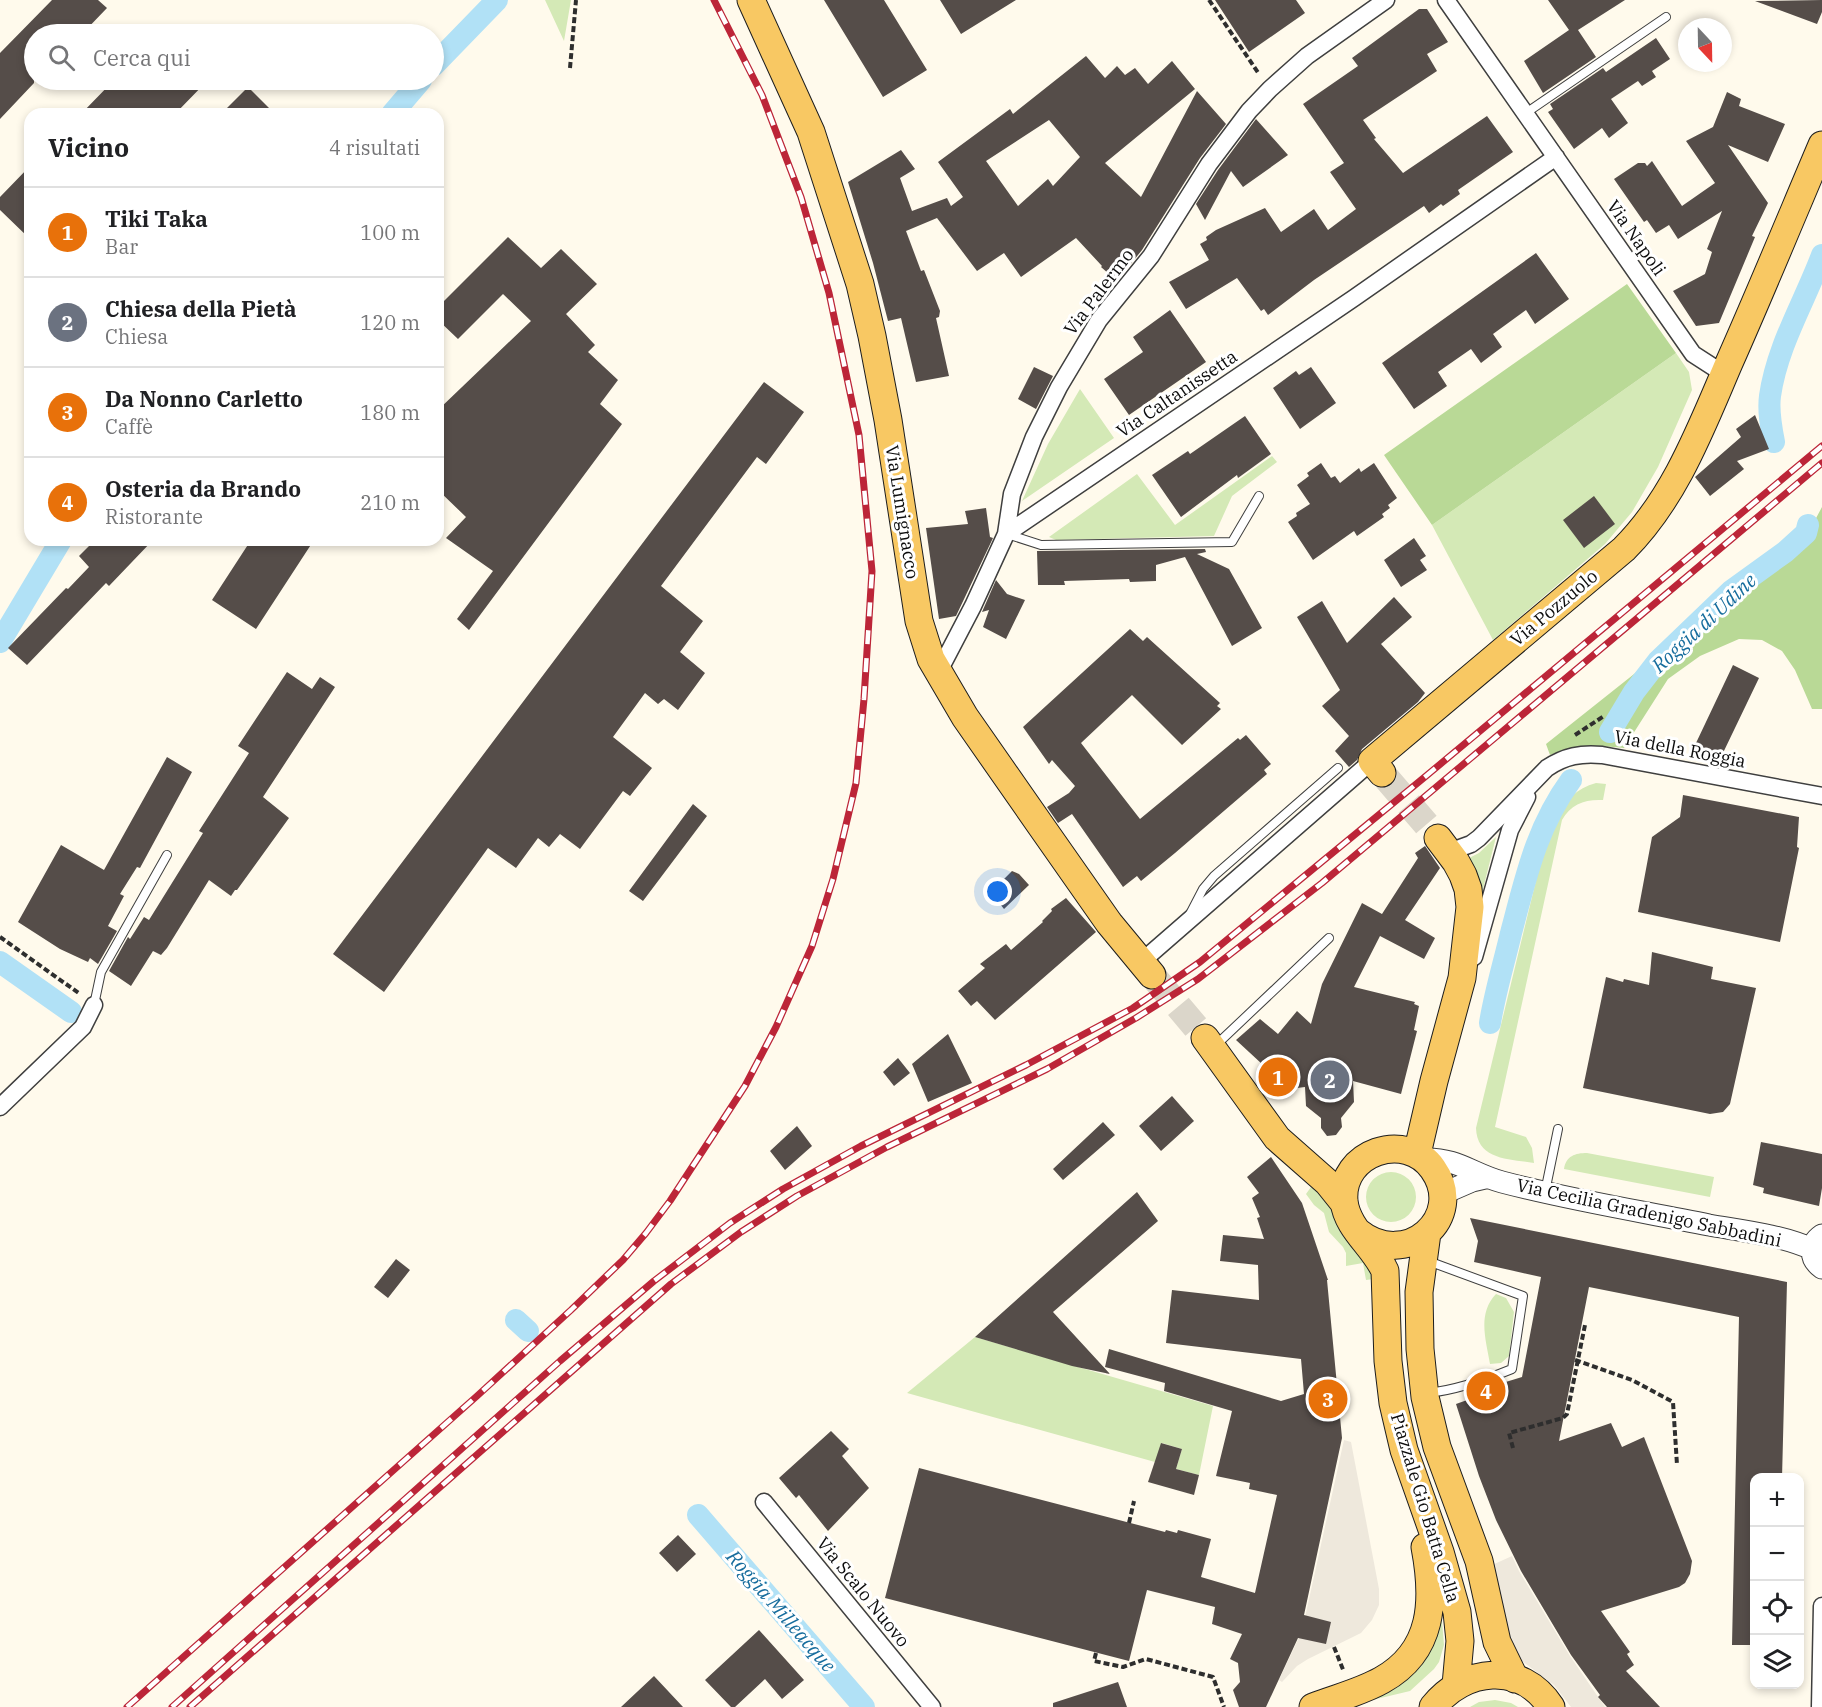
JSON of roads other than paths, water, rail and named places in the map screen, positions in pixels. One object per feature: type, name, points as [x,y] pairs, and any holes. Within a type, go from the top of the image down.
[{"type":"main road","name":"Via Lumignacco","points":[[751,0],[811,132],[860,284],[888,420],[924,642],[938,673],[965,717],[1034,817],[1146,969]]},
{"type":"main road","name":"Via Pozzuolo","points":[[1377,767],[1637,536],[1651,519],[1674,482],[1710,410],[1822,145]]},
{"type":"main road","points":[[1421,1157],[1434,1081],[1462,978],[1470,907],[1463,874],[1443,845]]},
{"type":"main road","name":"Piazzale Gio Batta Cella","points":[[1209,1043],[1277,1138],[1328,1183],[1344,1203],[1349,1219],[1381,1262],[1385,1271],[1389,1382],[1398,1430],[1440,1552],[1457,1612],[1460,1641],[1456,1685]]},
{"type":"main road","points":[[1344,1203],[1348,1177],[1353,1169],[1374,1152],[1391,1148],[1421,1157],[1438,1176],[1442,1194]]},
{"type":"main road","name":"Piazzale Gio Batta Cella","points":[[1442,1194],[1441,1208],[1425,1246],[1419,1292],[1424,1393],[1437,1447],[1479,1561],[1497,1642],[1515,1678]]},
{"type":"main road","points":[[1358,1232],[1374,1242],[1392,1246],[1411,1243],[1425,1246]]},
{"type":"main road","points":[[1313,1707],[1365,1688],[1400,1669],[1411,1657],[1424,1634],[1431,1602],[1430,1578],[1411,1472]]},
{"type":"main road","points":[[1432,1707],[1456,1685],[1479,1676],[1503,1676],[1515,1678],[1538,1692],[1551,1707]]},
{"type":"street","name":"Via Palermo","points":[[938,673],[973,606],[1006,534],[1008,513],[1018,476],[1039,427],[1099,320],[1162,241],[1227,139],[1270,89],[1307,56],[1386,0]]},
{"type":"street","name":"Via Napoli","points":[[1446,0],[1694,354],[1724,374]]},
{"type":"street","name":"Via Caltanissetta","points":[[1006,534],[1344,305],[1556,157]]},
{"type":"street","name":"Via della Roggia","points":[[1443,845],[1471,844],[1547,768],[1566,757],[1592,754],[1822,796]]},
{"type":"street","name":"Via Pozzuolo","points":[[1146,969],[1188,920],[1377,767]]},
{"type":"street","name":"Via della Roggia","points":[[1462,978],[1476,952],[1510,830],[1519,808],[1538,778]]},
{"type":"street","points":[[0,1107],[83,1027],[94,1005]]},
{"type":"street","name":"Via Cecilia Gradenigo Sabbadini","points":[[1421,1157],[1459,1163],[1485,1178],[1545,1192],[1768,1236],[1817,1242],[1814,1261],[1822,1268]]},
{"type":"street","points":[[1442,1194],[1485,1178]]},
{"type":"street","name":"Via Scalo Nuovo","points":[[764,1502],[932,1707]]},
{"type":"street","points":[[1820,1707],[1822,1606]]},
{"type":"lane","points":[[1526,113],[1666,17]]},
{"type":"lane","points":[[1006,534],[1041,545],[1232,542],[1259,496]]},
{"type":"lane","points":[[1188,920],[1198,897],[1214,876],[1338,768]]},
{"type":"lane","points":[[94,1005],[100,975],[167,855]]},
{"type":"lane","name":"Piazzale Gio Batta Cella","points":[[1209,1043],[1329,938]]},
{"type":"lane","points":[[1545,1192],[1558,1129]]},
{"type":"lane","points":[[1424,1393],[1446,1391],[1488,1379],[1512,1369],[1523,1296],[1425,1246]]},
{"type":"waterway","points":[[444,55],[497,0]]},
{"type":"waterway","points":[[397,108],[412,90]]},
{"type":"waterway","name":"Roggia di Udine","points":[[1774,442],[1769,407],[1774,377],[1785,342],[1822,255]]},
{"type":"waterway","name":"Roggia di Udine","points":[[1610,732],[1634,692],[1658,661],[1731,591],[1785,552],[1806,533],[1808,525]]},
{"type":"waterway","points":[[0,642],[57,546]]},
{"type":"waterway","name":"Roggia di Udine","points":[[1490,1023],[1511,933],[1534,854],[1549,816],[1571,780]]},
{"type":"waterway","name":"Roggia Milleacque","points":[[0,962],[71,1012]]},
{"type":"waterway","name":"Roggia Milleacque","points":[[516,1320],[528,1331]]},
{"type":"waterway","name":"Roggia Milleacque","points":[[698,1515],[864,1707]]},
{"type":"tunnel","points":[[1382,773],[1438,838]]},
{"type":"tunnel","points":[[1152,975],[1205,1038]]},
{"type":"railway","points":[[127,1707],[477,1396],[623,1260],[670,1201],[745,1086],[776,1027],[812,946],[833,879],[856,783],[864,699],[872,571],[859,435],[829,293],[801,197],[762,95],[714,0]]},
{"type":"railway","points":[[172,1707],[560,1361],[654,1281],[730,1223],[783,1189],[861,1146],[1026,1065],[1133,1008],[1200,962],[1822,446]]},
{"type":"railway","points":[[190,1707],[671,1284],[741,1232],[797,1196],[887,1147],[1047,1069],[1198,979],[1322,883],[1822,463]]},
{"type":"place","name":"Tiki Taka","points":[[1278,1077]]},
{"type":"place","name":"Chiesa della Pietà","points":[[1330,1080]]},
{"type":"place","name":"Osteria da Brando","points":[[1486,1391]]},
{"type":"place","name":"Da Nonno Carletto","points":[[1328,1399]]}]
